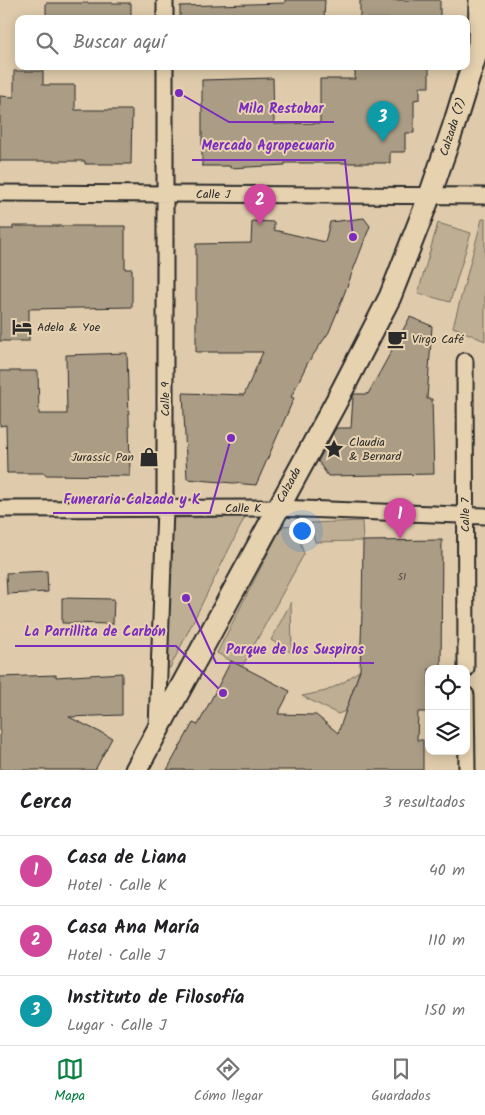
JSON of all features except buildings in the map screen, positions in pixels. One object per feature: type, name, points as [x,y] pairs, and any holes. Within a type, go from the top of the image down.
[{"type":"main road","name":"Calzada (7)","points":[[430,195],[479,44],[480,0]]},
{"type":"main road","name":"Calzada","points":[[136,770],[336,402],[390,297],[430,195]]},
{"type":"street","points":[[165,0],[165,15]]},
{"type":"street","name":"Calle 9","points":[[156,732],[165,509],[165,70]]},
{"type":"street","name":"Calle J","points":[[0,194],[166,193],[485,196]]},
{"type":"street","name":"Calle 7","points":[[465,361],[466,665]]},
{"type":"street","name":"Calle K","points":[[0,509],[277,508],[485,516]]},
{"type":"street","points":[[466,710],[467,770]]},
{"type":"shaded area","points":[[482,219],[485,219],[485,341],[453,327]]},
{"type":"shaded area","points":[[438,223],[471,233],[450,302],[418,293]]},
{"type":"shaded area","points":[[245,517],[170,668],[165,668],[172,518]]},
{"type":"shaded area","points":[[362,521],[363,541],[315,542],[310,523]]},
{"type":"shaded area","points":[[295,525],[304,554],[242,667],[217,653],[282,526]]},
{"type":"shaded area","points":[[291,602],[292,653],[271,640]]},
{"type":"shaded area","points":[[360,670],[346,711],[338,714],[302,696],[326,691],[344,682]]},
{"type":"place","name":"Mila Restobar","points":[[179,93]]},
{"type":"place","name":"Instituto de Filosofía","points":[[383,142]]},
{"type":"place","name":"Casa Ana María","points":[[260,225]]},
{"type":"place","name":"Mercado Agropecuario","points":[[353,237]]},
{"type":"place","name":"Adela & Yoe","points":[[22,327]]},
{"type":"place","name":"Virgo Café","points":[[397,339]]},
{"type":"place","name":"Funeraria Calzada y K","points":[[231,438]]},
{"type":"place","name":"Claudia & Bernard","points":[[334,449]]},
{"type":"place","name":"Jurassic Pan","points":[[149,457]]},
{"type":"place","name":"Casa de Liana","points":[[400,539]]},
{"type":"place","name":"Parque de los Suspiros","points":[[186,598]]},
{"type":"place","name":"La Parrillita de Carbón","points":[[223,693]]}]
